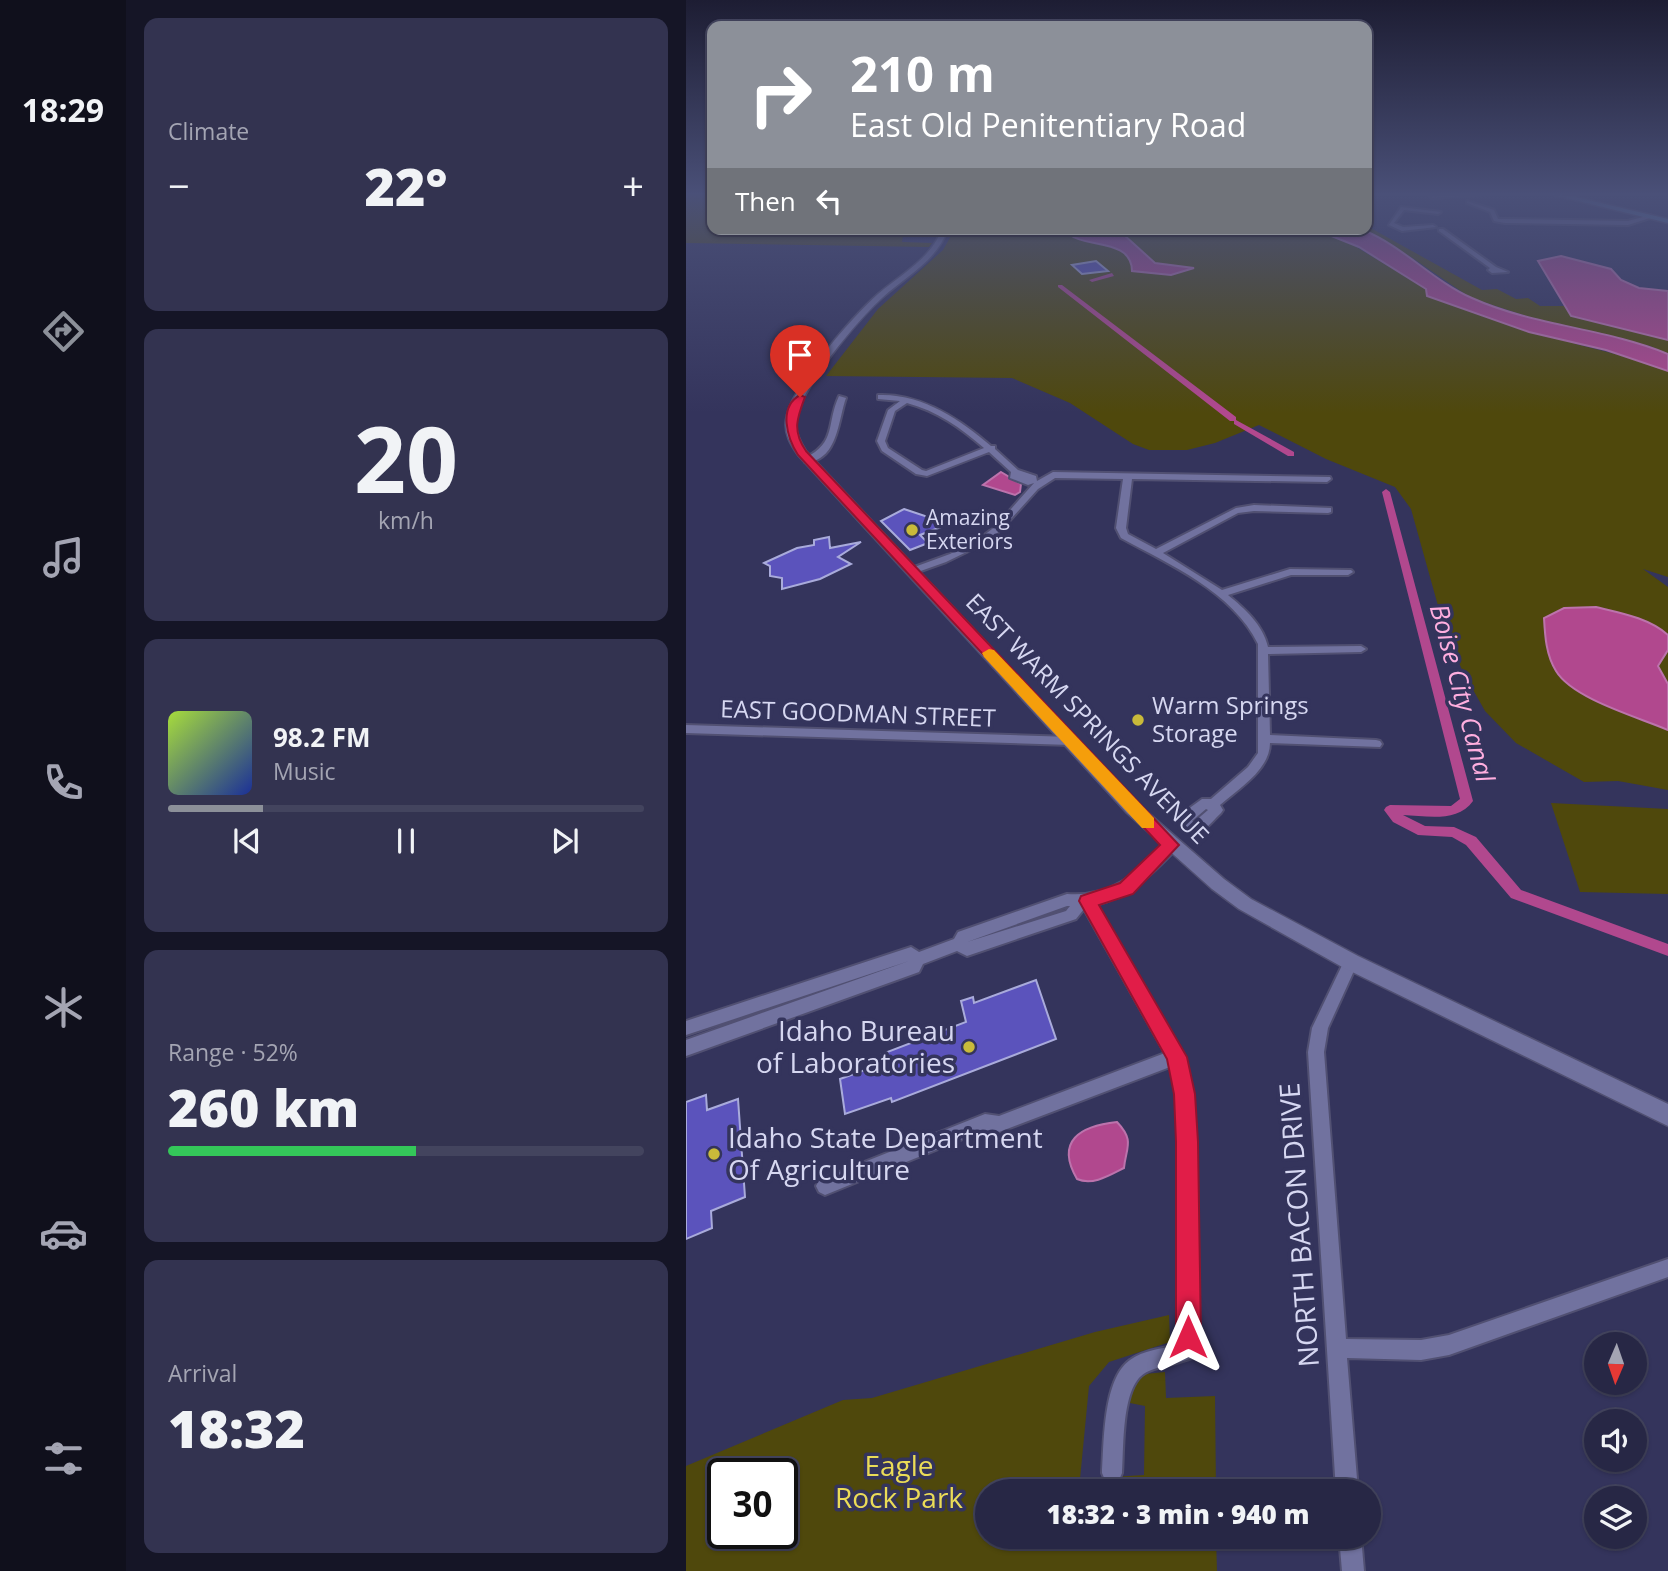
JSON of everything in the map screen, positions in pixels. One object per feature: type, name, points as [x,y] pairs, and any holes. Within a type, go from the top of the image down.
[{"type":"street","name":"EAST WARM SPRINGS AVENUE","points":[[916,266],[863,313],[800,397],[790,422],[792,439],[808,460],[1169,844],[1245,904],[1351,962],[1668,1115]]},
{"type":"street","points":[[881,397],[907,400],[954,420],[992,448],[1015,472],[1013,476],[1019,479],[1036,482],[1062,474],[1327,478]]},
{"type":"street","points":[[808,460],[827,448],[836,429],[834,414],[842,398]]},
{"type":"street","points":[[907,400],[892,410],[881,441],[885,449],[908,464],[927,474],[992,448]]},
{"type":"street","points":[[686,1048],[914,967],[917,959],[959,944],[967,950],[1071,915],[1084,902],[1126,889],[1188,825],[1196,828],[1217,810],[1213,804],[1259,762],[1265,739],[1263,651],[1257,630],[1220,594],[1122,532],[1128,475]]},
{"type":"street","points":[[912,571],[981,542],[997,529],[1036,482]]},
{"type":"street","points":[[1156,553],[1236,511],[1254,508],[1328,510]]},
{"type":"street","points":[[1220,594],[1290,572],[1349,572]]},
{"type":"street","points":[[1263,651],[1361,649]]},
{"type":"street","name":"EAST GOODMAN STREET","points":[[686,729],[1071,741]]},
{"type":"street","points":[[1265,739],[1376,744]]},
{"type":"street","points":[[1084,902],[1176,1057],[1185,1094],[1188,1337],[1185,1351],[1174,1358],[1138,1366],[1125,1380],[1119,1399],[1112,1473]]},
{"type":"street","points":[[686,1028],[911,953],[917,959]]},
{"type":"street","name":"NORTH BACON DRIVE","points":[[1346,1479],[1316,1052],[1320,1028],[1351,962]]},
{"type":"street","points":[[825,1186],[985,1122],[999,1124],[1176,1057]]},
{"type":"street","points":[[1338,1348],[1421,1350],[1449,1345],[1668,1268]]},
{"type":"street","points":[[1351,1549],[1353,1571]]},
{"type":"green space","points":[[925,266],[1388,266],[1426,289],[1576,344],[1642,361],[1668,371],[1668,577],[1643,569],[1668,587],[1668,790],[1618,781],[1584,782],[1516,743],[1485,711],[1462,670],[1442,620],[1411,509],[1395,487],[1326,459],[1259,425],[1215,443],[1187,450],[1149,450],[1133,444],[1070,403],[1012,378],[826,376],[878,309]]},
{"type":"green space","points":[[1425,266],[1439,266],[1482,290],[1497,289],[1516,299],[1528,298],[1540,306],[1567,306],[1571,316],[1668,340],[1668,354],[1650,346],[1538,320],[1471,298]]},
{"type":"green space","points":[[1551,803],[1668,809],[1668,894],[1580,892]]},
{"type":"green space","name":"Eagle Rock Park","points":[[1169,1315],[1170,1342],[1109,1362],[1089,1386],[1080,1479],[975,1479],[975,1549],[1216,1549],[1217,1571],[686,1571],[686,1466],[843,1400],[872,1398],[1095,1332]]},
{"type":"green space","name":"Eagle Rock Park","points":[[1165,1372],[1166,1398],[1215,1396],[1216,1479],[1080,1479],[1144,1475],[1145,1406],[1130,1403],[1131,1386],[1145,1374]]},
{"type":"shaded area","points":[[1131,266],[1194,268],[1171,275],[1132,271]]},
{"type":"shaded area","points":[[1390,266],[1422,266],[1458,291],[1496,307],[1620,338],[1668,354],[1668,371],[1606,350],[1529,332],[1427,296],[1426,289]]},
{"type":"shaded area","points":[[1541,266],[1601,266],[1611,269],[1621,280],[1639,288],[1668,291],[1668,340],[1571,316]]},
{"type":"shaded area","points":[[1001,472],[1021,484],[1020,492],[1015,495],[983,485]]},
{"type":"shaded area","points":[[1596,607],[1643,620],[1668,635],[1668,650],[1658,666],[1668,684],[1668,730],[1591,699],[1564,681],[1556,671],[1548,652],[1544,618],[1564,608]]},
{"type":"shaded area","points":[[1117,1122],[1128,1139],[1124,1168],[1095,1180],[1077,1179],[1071,1166],[1070,1145],[1082,1132],[1092,1127]]},
{"type":"building","points":[[1073,266],[1102,266],[1108,271],[1082,274]]},
{"type":"building","name":"Amazing Exteriors","points":[[904,509],[949,524],[920,535],[928,543],[910,550],[881,521]]},
{"type":"building","points":[[829,537],[830,548],[861,542],[838,557],[851,564],[820,579],[782,589],[782,578],[770,576],[770,566],[764,563],[797,548],[814,545],[814,540]]},
{"type":"building","name":"Idaho Bureau of Laboratories","points":[[1036,980],[1056,1039],[892,1102],[891,1098],[845,1114],[840,1079],[885,1063],[882,1054],[966,1022],[961,1001],[973,997],[974,1003]]},
{"type":"building","name":"Idaho State Department Of Agriculture","points":[[706,1095],[707,1110],[738,1099],[745,1197],[711,1211],[712,1228],[686,1239],[686,1102]]},
{"type":"waterway","name":"Boise City Canal","points":[[1092,280],[1112,275]]},
{"type":"waterway","name":"Boise City Canal","points":[[1060,286],[1233,419]]},
{"type":"waterway","name":"Boise City Canal","points":[[1237,422],[1291,454]]},
{"type":"waterway","name":"Boise City Canal","points":[[1386,492],[1467,801],[1453,811],[1390,810],[1397,818],[1423,831],[1454,832],[1471,841],[1516,894],[1668,950]]},
{"type":"slow traffic","points":[[989,653],[1148,823]]},
{"type":"place","name":"Amazing Exteriors","points":[[912,530]]},
{"type":"place","name":"Warm Springs Storage","points":[[1138,720]]},
{"type":"place","name":"Idaho Bureau of Laboratories","points":[[969,1047]]},
{"type":"place","name":"Idaho State Department Of Agriculture","points":[[714,1154]]},
{"type":"route","points":[[800,397],[790,422],[792,439],[802,453],[1133,809],[1171,845],[1126,889],[1087,901],[1155,1015],[1176,1057],[1185,1094],[1188,1337]]}]
